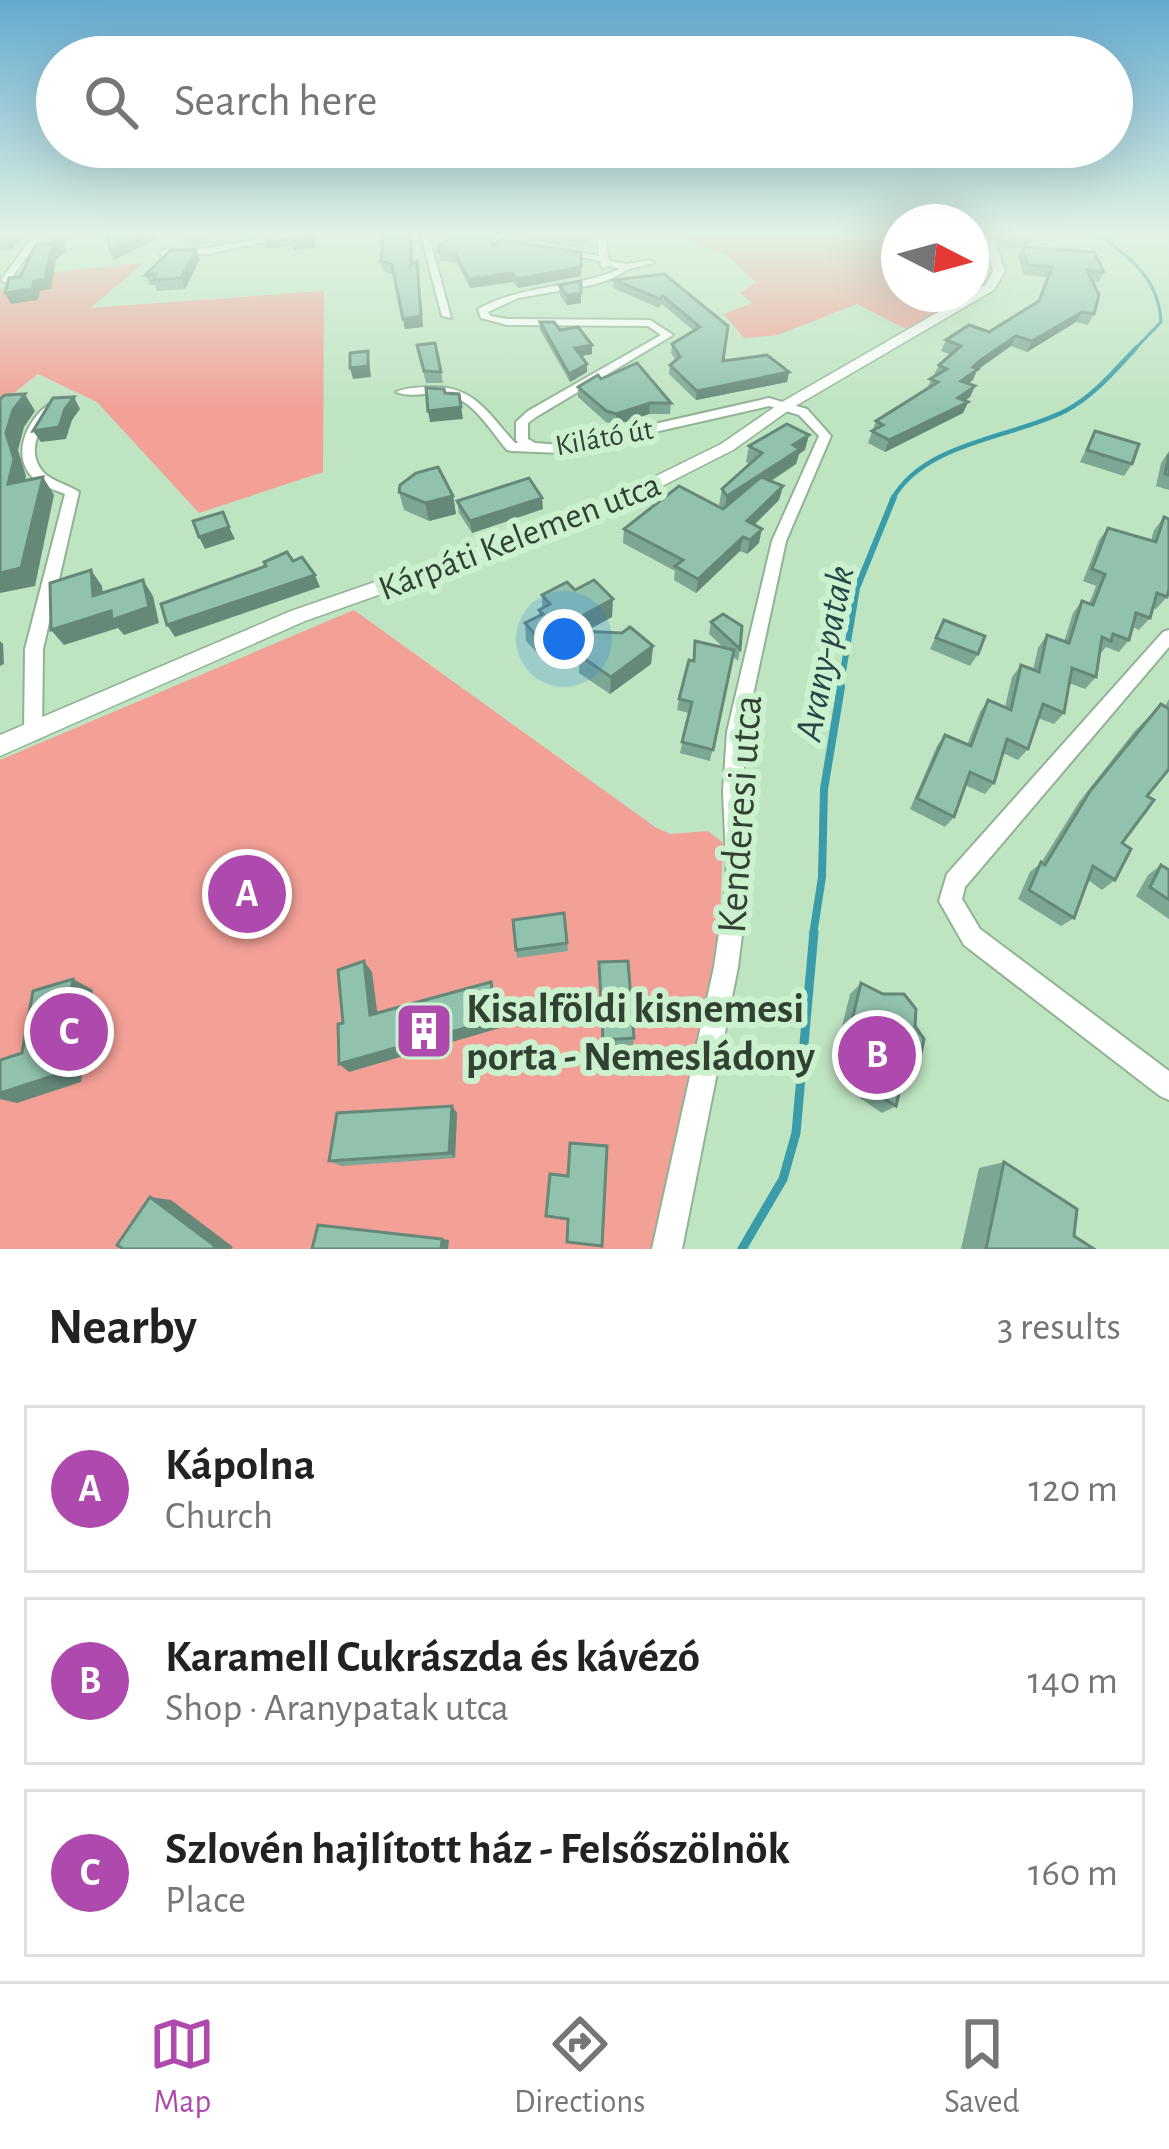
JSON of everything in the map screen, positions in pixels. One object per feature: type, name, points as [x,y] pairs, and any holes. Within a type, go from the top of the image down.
[{"type":"street","points":[[441,293],[447,316]]},
{"type":"street","name":"Kilátó út","points":[[540,293],[482,311],[486,318],[507,322],[650,323],[668,334],[522,422],[522,440],[532,447],[562,449],[769,402],[787,405]]},
{"type":"street","name":"Kárpáti Kelemen utca","points":[[0,746],[298,616],[603,509],[727,447],[787,405],[954,312]]},
{"type":"street","points":[[402,392],[438,389],[469,395],[512,447],[532,447]]},
{"type":"street","name":"Kenderesi utca","points":[[667,1249],[729,945],[738,878],[733,792],[736,732],[778,541],[825,436],[803,412],[787,405]]},
{"type":"street","points":[[33,732],[34,649],[72,492],[39,477],[27,450],[32,427],[51,407]]},
{"type":"street","points":[[1169,636],[955,882],[950,902],[972,937],[1169,1088]]},
{"type":"shaded area","points":[[0,293],[108,293],[90,308],[324,293],[323,472],[199,513],[97,402],[38,374],[0,404]]},
{"type":"shaded area","points":[[740,293],[881,293],[881,312],[947,312],[912,332],[857,304],[778,335],[744,338],[724,314],[752,303]]},
{"type":"shaded area","points":[[354,610],[655,827],[670,834],[708,831],[723,843],[719,939],[652,1249],[0,1249],[0,760]]},
{"type":"building","points":[[398,293],[419,293],[421,316],[403,319]]},
{"type":"building","points":[[646,293],[688,293],[728,326],[723,361],[767,355],[789,372],[697,391],[670,365],[680,357],[672,344],[700,327],[663,296]]},
{"type":"building","points":[[1042,293],[1099,295],[1094,314],[1082,312],[1032,341],[1016,336],[981,360],[973,367],[978,369],[961,381],[975,386],[958,398],[968,402],[889,440],[872,431],[883,425],[876,421],[938,382],[930,379],[947,369],[939,365],[961,346],[946,340],[969,325],[989,332],[1039,301]]},
{"type":"building","points":[[540,322],[554,322],[560,330],[578,327],[592,345],[575,348],[587,364],[569,374]]},
{"type":"building","points":[[435,343],[441,372],[424,371],[417,345]]},
{"type":"building","points":[[368,351],[368,366],[350,368],[350,353]]},
{"type":"building","points":[[637,363],[671,403],[650,403],[616,414],[578,387],[598,375],[601,379]]},
{"type":"building","points":[[426,388],[459,394],[461,407],[428,411]]},
{"type":"building","points":[[25,394],[13,410],[6,433],[14,459],[8,484],[43,477],[21,568],[0,573],[0,399]]},
{"type":"building","points":[[74,397],[59,427],[33,431],[53,398]]},
{"type":"building","points":[[787,424],[809,435],[793,445],[800,449],[727,496],[722,489],[762,453],[749,446]]},
{"type":"building","points":[[1095,431],[1139,444],[1132,464],[1087,450]]},
{"type":"building","points":[[438,467],[453,496],[425,503],[399,492],[400,485],[416,473]]},
{"type":"building","points":[[761,477],[783,486],[747,521],[762,529],[750,540],[743,537],[698,579],[675,566],[683,560],[624,529],[679,486],[723,509]]},
{"type":"building","points":[[529,478],[542,498],[470,521],[457,501]]},
{"type":"building","points":[[223,512],[229,527],[199,537],[193,521]]},
{"type":"building","points":[[1164,517],[1169,519],[1169,589],[1167,597],[1157,593],[1150,618],[1136,613],[1129,640],[1113,634],[1111,641],[1102,637],[1096,677],[1072,668],[1064,713],[1043,704],[1028,749],[1007,739],[994,783],[970,772],[954,817],[917,798],[945,735],[971,746],[988,700],[1011,710],[1021,665],[1039,672],[1047,635],[1069,643],[1082,601],[1093,605],[1105,574],[1092,569],[1108,528],[1156,542]]},
{"type":"building","points":[[287,552],[293,561],[302,557],[315,575],[167,625],[161,604],[266,566],[264,562]]},
{"type":"building","points":[[91,570],[93,596],[143,580],[149,607],[112,620],[111,611],[51,630],[50,583]]},
{"type":"building","points":[[594,580],[613,599],[539,639],[525,623],[543,614],[539,610],[550,604],[542,595],[567,582],[575,590]]},
{"type":"building","points":[[723,614],[742,626],[740,649],[711,622]]},
{"type":"building","points":[[944,620],[985,636],[978,654],[936,638]]},
{"type":"building","points":[[630,627],[653,646],[611,677],[579,655],[581,631],[622,633]]},
{"type":"building","points":[[695,641],[734,650],[713,750],[682,742],[692,702],[679,699],[689,660],[694,661]]},
{"type":"building","points":[[1161,704],[1169,709],[1169,769],[1147,796],[1154,800],[1122,843],[1131,849],[1115,880],[1093,866],[1074,918],[1029,890],[1041,862],[1045,865],[1090,791]]},
{"type":"building","points":[[246,864],[254,895],[230,906],[223,874]]},
{"type":"building","points":[[1161,865],[1169,870],[1169,900],[1150,887]]},
{"type":"building","points":[[564,913],[567,943],[516,950],[513,920]]},
{"type":"building","points":[[364,961],[370,1015],[491,982],[497,1019],[339,1064],[338,1024],[343,1023],[338,970]]},
{"type":"building","points":[[628,961],[634,1038],[603,1040],[599,962]]},
{"type":"building","points":[[73,979],[59,1074],[0,1093],[0,1060],[22,1053],[33,991]]},
{"type":"building","points":[[861,983],[883,994],[904,994],[916,1009],[915,1026],[924,1039],[920,1058],[907,1060],[896,1106],[872,1091],[876,1068],[866,1051],[847,1041]]},
{"type":"building","points":[[452,1106],[449,1153],[329,1161],[337,1113]]},
{"type":"building","points":[[570,1143],[607,1146],[602,1246],[567,1242],[568,1219],[546,1216],[550,1174],[568,1176]]},
{"type":"building","points":[[1004,1162],[1077,1209],[1074,1236],[1094,1249],[986,1249]]},
{"type":"building","points":[[150,1197],[213,1249],[123,1249],[117,1245]]},
{"type":"building","points":[[318,1225],[442,1239],[441,1249],[312,1249]]},
{"type":"waterway","name":"Arany-patak","points":[[1133,351],[1161,322],[1155,293]]},
{"type":"waterway","name":"Arany-patak","points":[[894,498],[925,465],[947,453],[1075,405],[1136,348]]},
{"type":"waterway","name":"Arany-patak","points":[[840,690],[857,588],[894,498]]},
{"type":"waterway","name":"Arany-patak","points":[[813,935],[822,877],[824,789],[841,687]]},
{"type":"waterway","name":"Arany-patak","points":[[742,1249],[783,1179],[796,1133],[814,932]]},
{"type":"place","name":"Kápolna","points":[[247,894]]},
{"type":"place","name":"Kisalföldi kisnemesi porta - Nemesládony","points":[[424,1031]]},
{"type":"place","name":"Szlovén hajlított ház - Felsőszölnök","points":[[69,1032]]},
{"type":"place","name":"Karamell Cukrászda és kávézó","points":[[877,1055]]}]
